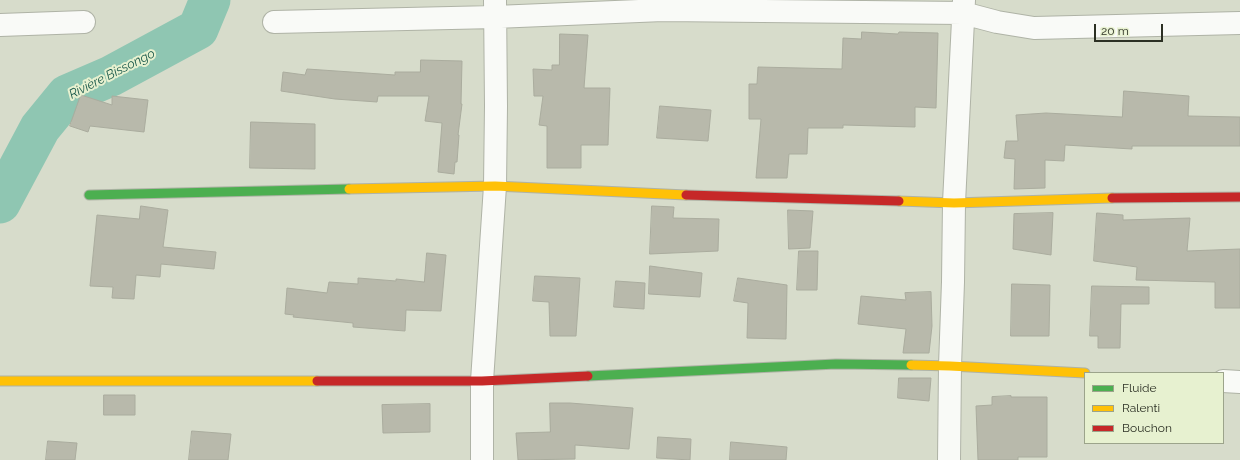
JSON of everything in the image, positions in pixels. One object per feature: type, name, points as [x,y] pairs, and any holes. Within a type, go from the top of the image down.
[{"type":"street","points":[[950,460],[950,366],[954,203],[963,6]]},
{"type":"street","points":[[274,22],[495,9],[663,10],[963,6],[997,22],[1034,28],[1240,23]]},
{"type":"street","points":[[482,460],[482,381],[495,186],[495,9]]},
{"type":"street","points":[[0,25],[84,22]]},
{"type":"street","points":[[89,195],[495,186],[673,194],[954,203],[1125,198],[1240,197]]},
{"type":"street","points":[[0,381],[482,381],[836,364],[950,366],[1084,373]]},
{"type":"street","points":[[1224,381],[1240,382]]},
{"type":"building","points":[[862,32],[898,34],[899,32],[938,33],[936,108],[915,107],[915,127],[843,125],[843,128],[808,128],[807,154],[789,154],[787,178],[756,178],[761,119],[749,119],[749,84],[757,84],[758,67],[842,69],[843,38],[861,39]]},
{"type":"building","points":[[560,34],[588,35],[584,88],[610,88],[608,145],[581,145],[581,168],[547,168],[547,126],[539,125],[543,96],[534,96],[533,69],[552,70],[552,65],[559,65]]},
{"type":"building","points":[[421,60],[462,61],[462,104],[458,135],[457,162],[455,162],[454,174],[438,172],[442,123],[425,121],[429,96],[378,96],[377,102],[335,99],[281,91],[283,72],[305,75],[307,69],[395,75],[395,72],[420,72]]},
{"type":"building","points":[[1124,91],[1189,96],[1188,116],[1240,117],[1240,146],[1132,146],[1132,149],[1065,145],[1064,161],[1045,160],[1045,188],[1014,189],[1015,159],[1004,158],[1006,141],[1018,141],[1016,115],[1046,113],[1122,117]]},
{"type":"building","points":[[81,95],[112,105],[112,96],[148,100],[144,132],[90,126],[88,132],[70,126]]},
{"type":"building","points":[[660,106],[711,110],[708,141],[657,138]]},
{"type":"building","points":[[251,122],[315,124],[315,169],[250,168]]},
{"type":"building","points":[[141,206],[168,210],[163,247],[216,252],[214,269],[161,264],[160,277],[136,275],[134,299],[112,298],[113,287],[90,286],[97,215],[139,219]]},
{"type":"building","points":[[652,206],[674,207],[673,218],[719,219],[718,251],[650,254]]},
{"type":"building","points":[[788,210],[813,211],[810,248],[789,249]]},
{"type":"building","points":[[1053,213],[1051,255],[1013,249],[1014,214]]},
{"type":"building","points":[[1097,213],[1123,215],[1123,220],[1190,218],[1187,251],[1240,249],[1240,308],[1215,308],[1215,282],[1136,280],[1137,267],[1094,261]]},
{"type":"building","points":[[799,251],[818,251],[817,290],[797,290]]},
{"type":"building","points":[[427,253],[446,255],[441,311],[406,310],[405,331],[353,327],[353,323],[293,317],[294,315],[285,314],[287,288],[327,293],[329,282],[358,284],[358,278],[396,281],[396,279],[424,282]]},
{"type":"building","points":[[650,266],[702,273],[700,297],[649,294]]},
{"type":"building","points":[[535,276],[580,278],[576,336],[550,336],[549,302],[533,301]]},
{"type":"building","points":[[738,278],[787,285],[786,339],[747,338],[748,303],[734,301]]},
{"type":"building","points":[[616,281],[645,283],[644,309],[614,307]]},
{"type":"building","points":[[1012,284],[1050,285],[1049,336],[1011,336]]},
{"type":"building","points":[[1092,286],[1149,287],[1149,304],[1121,304],[1120,348],[1098,348],[1098,336],[1090,336]]},
{"type":"building","points":[[931,292],[932,326],[929,353],[903,353],[906,329],[858,324],[861,296],[906,300],[905,293]]},
{"type":"building","points":[[899,378],[931,378],[929,401],[898,398]]},
{"type":"building","points":[[104,395],[135,395],[135,415],[104,415]]},
{"type":"building","points":[[992,397],[1047,397],[1047,457],[1018,457],[1018,460],[978,460],[976,406],[992,405]]},
{"type":"building","points":[[550,403],[570,403],[633,408],[629,449],[575,445],[575,459],[518,460],[516,433],[550,432]]},
{"type":"building","points":[[430,404],[430,432],[383,433],[382,405]]},
{"type":"building","points":[[192,431],[231,434],[228,460],[189,460]]},
{"type":"building","points":[[658,437],[691,439],[690,460],[657,458]]},
{"type":"building","points":[[48,441],[77,443],[75,460],[46,460]]},
{"type":"building","points":[[731,442],[787,447],[786,460],[730,460]]},
{"type":"waterway","name":"Rivière Bissongo","points":[[0,203],[40,128],[67,95],[111,76],[198,29],[210,0]]},
{"type":"traffic: fast","points":[[89,195],[349,189]]},
{"type":"traffic: fast","points":[[588,376],[836,364],[911,365]]},
{"type":"traffic: slow","points":[[349,189],[495,186],[686,195]]},
{"type":"traffic: slow","points":[[899,201],[954,203],[1112,198]]},
{"type":"traffic: slow","points":[[911,365],[1084,373]]},
{"type":"traffic: slow","points":[[0,381],[317,381]]},
{"type":"traffic: jam","points":[[686,195],[899,201]]},
{"type":"traffic: jam","points":[[1112,198],[1240,197]]},
{"type":"traffic: jam","points":[[317,381],[482,381],[588,376]]}]
